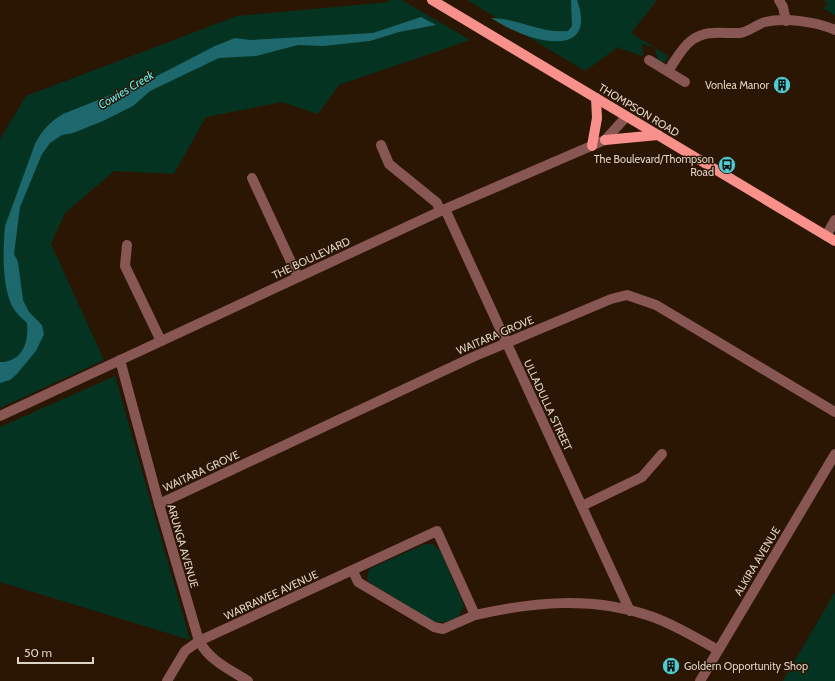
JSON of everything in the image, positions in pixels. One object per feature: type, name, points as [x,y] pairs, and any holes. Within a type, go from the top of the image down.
[{"type":"main road","name":"THOMPSON ROAD","points":[[432,0],[835,241]]},
{"type":"main road","points":[[592,146],[597,118],[596,98]]},
{"type":"main road","points":[[605,140],[658,135]]},
{"type":"street","points":[[779,0],[783,7],[786,21]]},
{"type":"street","points":[[668,71],[691,40],[706,33],[742,33],[766,22],[786,21],[816,22],[835,30]]},
{"type":"street","points":[[649,60],[685,82]]},
{"type":"street","name":"THE BOULEVARD","points":[[0,416],[442,210],[605,140],[626,117]]},
{"type":"street","name":"ULLADULLA STREET","points":[[381,145],[390,164],[437,203],[442,210],[506,343],[630,611]]},
{"type":"street","points":[[252,178],[298,278]]},
{"type":"street","points":[[826,236],[835,220]]},
{"type":"street","points":[[127,245],[126,266],[161,341]]},
{"type":"street","name":"WAITARA GROVE","points":[[159,504],[506,343],[611,299],[627,295],[656,305],[835,412]]},
{"type":"street","name":"ARUNGA AVENUE","points":[[120,360],[159,504],[199,641],[205,652],[215,661],[248,681]]},
{"type":"street","points":[[582,506],[642,477],[662,454]]},
{"type":"street","name":"ALKIRA AVENUE","points":[[700,681],[835,454]]},
{"type":"street","name":"WARRAWEE AVENUE","points":[[199,641],[353,571],[438,529],[475,615]]},
{"type":"street","points":[[353,571],[358,582],[434,627],[443,629],[475,615],[515,606],[559,602],[607,605],[662,621],[718,650]]},
{"type":"street","points":[[168,681],[185,651],[199,641]]},
{"type":"green space","points":[[389,0],[402,0],[470,40],[339,85],[318,114],[282,102],[206,117],[174,174],[114,171],[65,213],[51,244],[104,360],[0,408],[0,139],[26,96],[237,16],[389,2]]},
{"type":"green space","points":[[467,0],[657,0],[631,33],[668,56],[665,62],[661,63],[658,61],[655,48],[642,44],[642,56],[619,48],[621,45],[585,71]]},
{"type":"green space","points":[[824,0],[835,0],[835,15],[822,8],[828,6]]},
{"type":"green space","points":[[115,376],[190,640],[0,582],[0,427]]},
{"type":"green space","points":[[425,544],[432,544],[441,552],[464,606],[459,616],[446,622],[434,622],[369,582],[367,579],[369,569]]},
{"type":"green space","points":[[835,592],[835,681],[783,681]]},
{"type":"water","points":[[571,0],[577,0],[581,18],[579,30],[574,37],[565,40],[543,40],[521,34],[491,18],[510,20],[549,30],[568,31],[572,26]]},
{"type":"water","name":"Cowies Creek","points":[[421,17],[436,25],[399,32],[370,41],[323,46],[298,45],[256,56],[219,58],[150,91],[133,106],[103,121],[73,133],[62,135],[50,143],[42,154],[20,207],[14,254],[18,262],[23,300],[29,312],[42,325],[44,334],[36,351],[16,375],[10,380],[0,383],[0,362],[14,359],[19,355],[27,338],[27,323],[16,312],[11,304],[5,283],[5,226],[35,144],[50,123],[63,114],[153,78],[215,46],[235,38],[250,40],[373,33]]},
{"type":"place","name":"Vonlea Manor","points":[[782,85]]},
{"type":"place","name":"The Boulevard/Thompson Road","points":[[727,165]]},
{"type":"place","name":"Goldern Opportunity Shop","points":[[671,666]]}]
